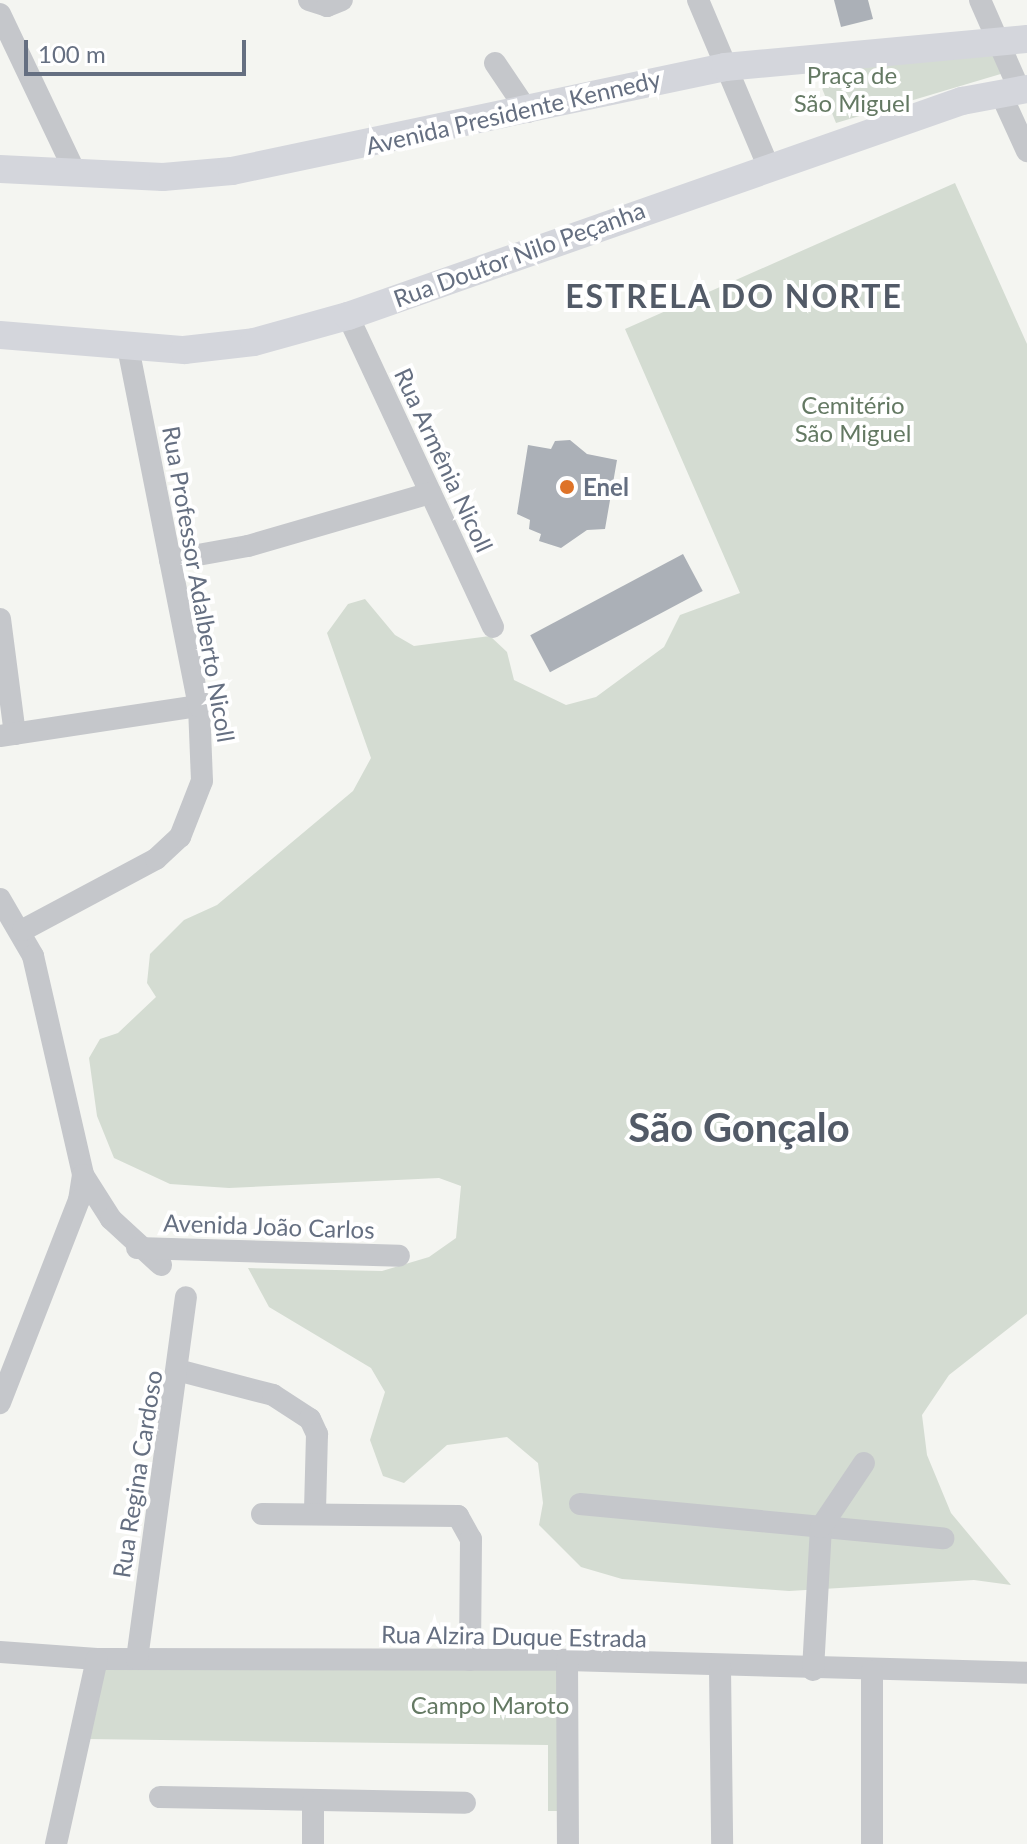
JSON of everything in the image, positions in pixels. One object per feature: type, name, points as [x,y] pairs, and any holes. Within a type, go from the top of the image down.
[{"type":"main road","name":"Avenida Presidente Kennedy","points":[[0,169],[76,174],[232,171],[528,112],[725,67],[1027,39]]},
{"type":"main road","name":"Rua Doutor Nilo Peçanha","points":[[0,335],[184,350],[254,342],[348,316],[769,168],[1016,90]]},
{"type":"street","points":[[309,0],[327,6],[342,0]]},
{"type":"street","points":[[698,0],[769,168]]},
{"type":"street","points":[[980,0],[1016,90],[1027,151]]},
{"type":"street","points":[[0,14],[76,174]]},
{"type":"street","points":[[495,63],[528,112]]},
{"type":"street","name":"Rua Armênia Nicoll","points":[[348,316],[493,627]]},
{"type":"street","name":"Rua Professor Adalberto Nicoll","points":[[23,930],[156,859],[180,837],[202,781],[206,751],[199,706],[128,347]]},
{"type":"street","points":[[170,560],[248,546],[430,493]]},
{"type":"street","points":[[0,619],[8,735],[199,706]]},
{"type":"street","points":[[0,899],[23,930],[47,1001],[83,1175],[137,1248],[161,1265]]},
{"type":"street","points":[[0,1403],[83,1175]]},
{"type":"street","name":"Avenida João Carlos","points":[[137,1248],[399,1256]]},
{"type":"street","name":"Rua Regina Cardoso","points":[[137,1659],[181,1371],[186,1297]]},
{"type":"street","points":[[181,1371],[273,1395],[310,1419],[317,1434],[315,1510]]},
{"type":"street","points":[[813,1670],[821,1527],[864,1463]]},
{"type":"street","points":[[580,1504],[943,1538]]},
{"type":"street","points":[[262,1514],[315,1510],[448,1514],[467,1523],[470,1660]]},
{"type":"street","name":"Rua Alzira Duque Estrada","points":[[0,1652],[97,1659],[567,1660],[720,1668],[1027,1673]]},
{"type":"street","points":[[56,1844],[97,1659]]},
{"type":"street","points":[[567,1660],[568,1844]]},
{"type":"street","points":[[720,1668],[722,1844]]},
{"type":"street","points":[[872,1671],[872,1844]]},
{"type":"street","points":[[160,1797],[465,1803]]},
{"type":"street","points":[[313,1802],[313,1844]]},
{"type":"green space","name":"Praça de São Miguel","points":[[994,50],[1004,73],[836,123],[813,66]]},
{"type":"green space","name":"Cemitério São Miguel","points":[[955,183],[1027,344],[1027,1314],[949,1375],[922,1415],[927,1455],[951,1513],[1011,1585],[974,1580],[789,1591],[622,1579],[581,1567],[539,1525],[543,1503],[538,1463],[507,1437],[447,1445],[404,1483],[383,1476],[370,1440],[385,1392],[371,1368],[269,1307],[248,1268],[382,1271],[429,1257],[456,1238],[461,1186],[439,1178],[229,1188],[170,1184],[114,1158],[97,1116],[89,1058],[100,1039],[118,1033],[156,997],[147,983],[150,954],[184,920],[217,905],[353,791],[371,758],[327,633],[348,604],[365,599],[395,635],[414,646],[490,636],[507,652],[514,680],[566,705],[596,697],[664,647],[680,615],[740,593],[625,329]]},
{"type":"green space","name":"Campo Maroto","points":[[101,1665],[562,1666],[564,1811],[548,1811],[548,1745],[86,1739]]},
{"type":"building","points":[[834,0],[868,0],[873,19],[841,27]]},
{"type":"building","name":"Enel","points":[[570,440],[587,454],[617,460],[605,529],[587,530],[561,548],[539,541],[541,534],[529,529],[530,520],[517,514],[528,445],[551,449],[555,441]]},
{"type":"building","points":[[683,554],[703,591],[550,672],[530,635]]},
{"type":"place","name":"Enel","points":[[567,487]]},
{"type":"district","name":"ESTRELA DO NORTE","points":[[734,296]]},
{"type":"district","name":"São Gonçalo","points":[[739,1127]]}]
